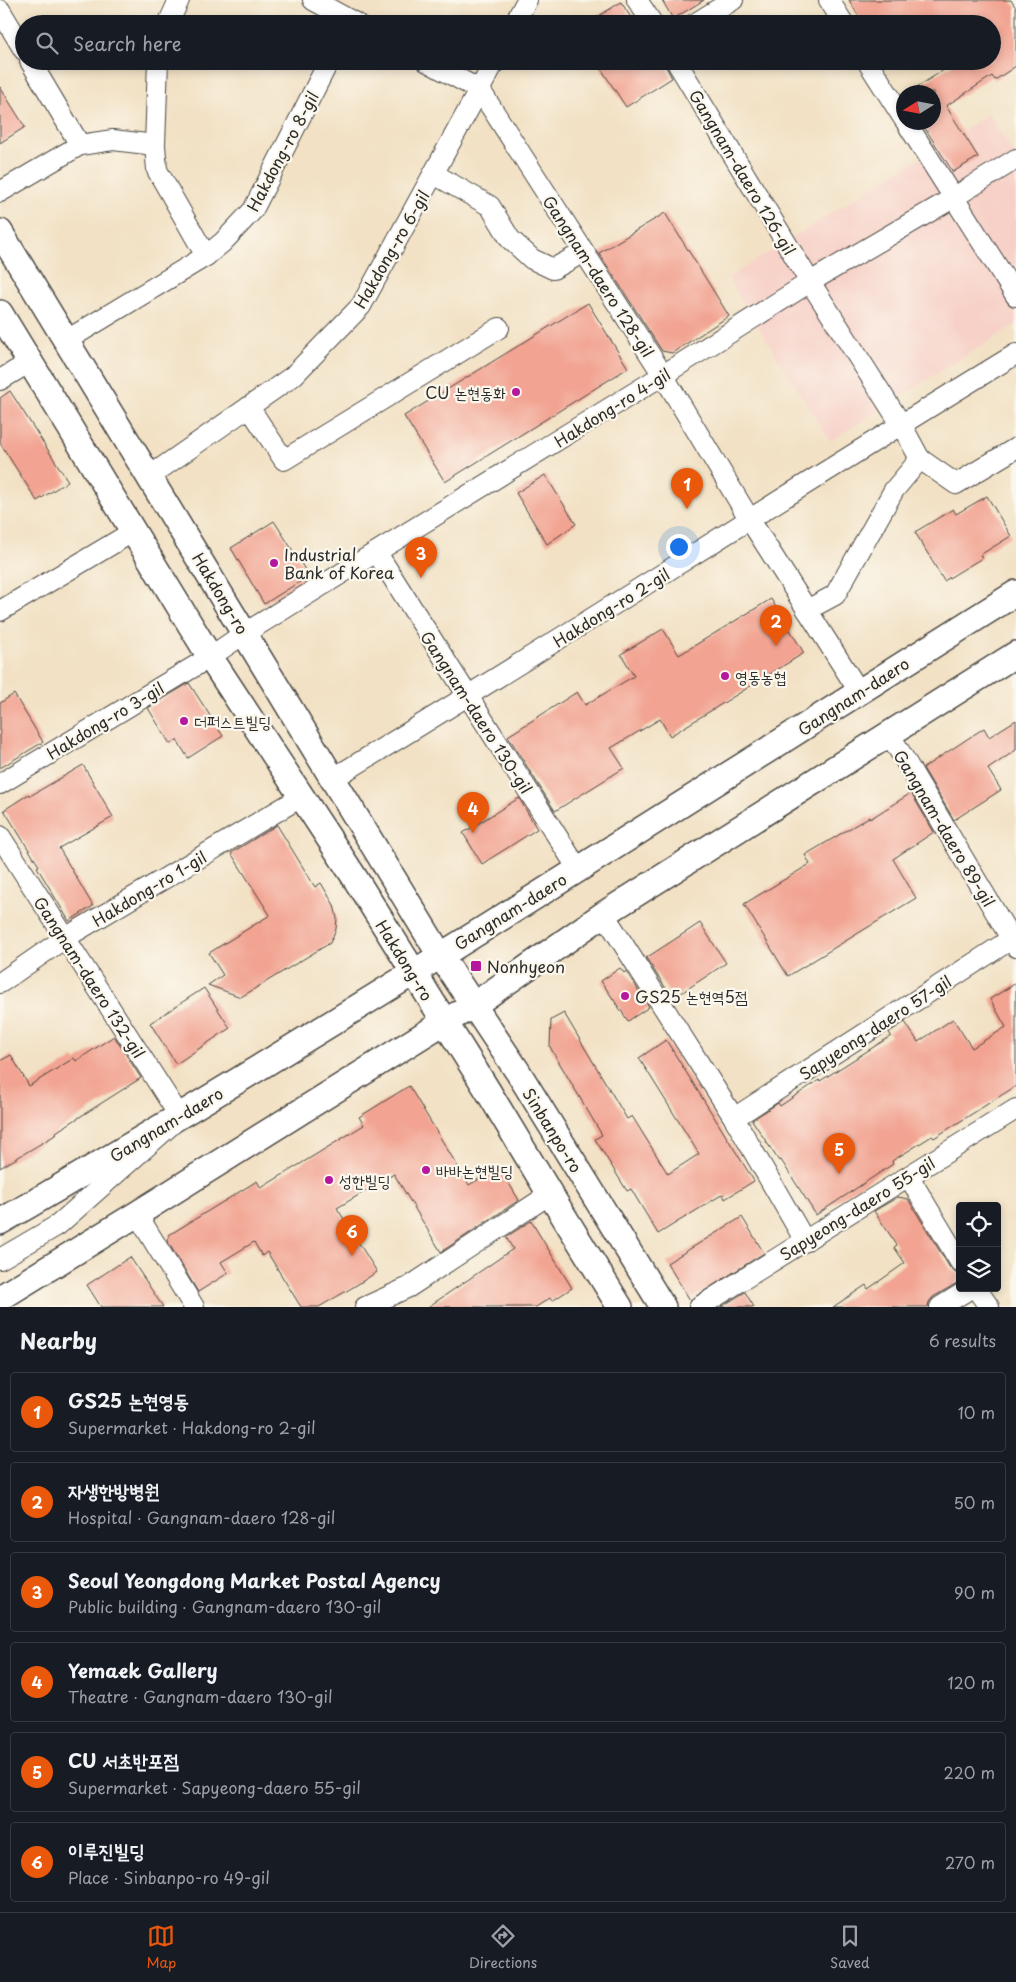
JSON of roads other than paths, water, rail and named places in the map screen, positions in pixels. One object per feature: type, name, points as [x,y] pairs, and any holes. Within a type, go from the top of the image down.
[{"type":"main road","name":"Hakdong-ro","points":[[0,232],[440,955]]},
{"type":"main road","name":"Hakdong-ro","points":[[0,313],[210,657],[414,972],[444,1022]]},
{"type":"main road","name":"Gangnam-daero","points":[[0,1222],[180,1117],[578,870],[1016,593]]},
{"type":"main road","points":[[0,1298],[138,1214],[444,1022],[474,1006],[604,914],[1016,654]]},
{"type":"main road","name":"Sinbanpo-ro","points":[[440,955],[518,1072],[663,1307]]},
{"type":"main road","points":[[444,1022],[620,1307]]},
{"type":"street","points":[[13,0],[0,9],[15,35]]},
{"type":"street","points":[[172,15],[179,0]]},
{"type":"street","points":[[313,0],[343,15]]},
{"type":"street","points":[[519,15],[527,0]]},
{"type":"street","points":[[637,0],[647,15]]},
{"type":"street","points":[[709,15],[733,0]]},
{"type":"street","points":[[829,0],[838,15]]},
{"type":"street","points":[[35,70],[80,145]]},
{"type":"street","points":[[158,70],[155,145],[157,170],[206,256]]},
{"type":"street","name":"Hakdong-ro 8-gil","points":[[67,340],[206,256],[223,242],[254,210],[324,70]]},
{"type":"street","name":"Gangnam-daero 128-gil","points":[[443,70],[480,90],[663,376],[750,520],[860,693]]},
{"type":"street","name":"Hakdong-ro 6-gil","points":[[150,476],[293,376],[361,306],[490,70]]},
{"type":"street","name":"Gangnam-daero 126-gil","points":[[681,70],[810,282],[901,424],[920,459]]},
{"type":"street","points":[[873,70],[896,106]]},
{"type":"street","points":[[911,130],[1016,296]]},
{"type":"street","points":[[0,192],[80,145],[113,140],[155,145]]},
{"type":"street","name":"Hakdong-ro 4-gil","points":[[210,657],[245,633],[663,376],[810,282],[953,198],[1016,158]]},
{"type":"street","points":[[434,174],[490,206],[510,239],[532,259],[554,268],[584,252]]},
{"type":"street","points":[[249,407],[284,460],[499,328]]},
{"type":"street","name":"Hakdong-ro 2-gil","points":[[332,779],[467,697],[901,424],[1016,354]]},
{"type":"street","points":[[0,380],[30,362]]},
{"type":"street","points":[[807,610],[836,595],[894,490],[920,459],[956,484],[1016,448]]},
{"type":"street","points":[[0,611],[134,531]]},
{"type":"street","name":"Gangnam-daero 130-gil","points":[[376,553],[578,870]]},
{"type":"street","name":"Hakdong-ro 3-gil","points":[[0,784],[210,657]]},
{"type":"street","name":"Gangnam-daero 89-gil","points":[[890,735],[1014,941]]},
{"type":"street","name":"Hakdong-ro 1-gil","points":[[0,983],[65,938],[301,797]]},
{"type":"street","name":"Gangnam-daero 132-gil","points":[[0,836],[180,1117]]},
{"type":"street","points":[[604,914],[734,1118],[805,1241]]},
{"type":"street","name":"Sapyeong-daero 57-gil","points":[[734,1118],[1014,941]]},
{"type":"street","name":"Sapyeong-daero 55-gil","points":[[699,1307],[1016,1109]]},
{"type":"street","points":[[0,1259],[58,1225],[180,1117]]},
{"type":"street","points":[[909,1177],[956,1255]]},
{"type":"street","points":[[365,1307],[409,1287],[550,1194]]},
{"type":"street","points":[[138,1214],[194,1307]]},
{"type":"street","points":[[940,1307],[964,1292]]},
{"type":"street","points":[[979,1292],[989,1307]]},
{"type":"place","name":"CU 논현동화","points":[[516,392]]},
{"type":"place","name":"GS25 논현영동","points":[[687,509]]},
{"type":"place","name":"Industrial Bank of Korea","points":[[274,563]]},
{"type":"place","name":"Seoul Yeongdong Market Postal Agency","points":[[421,578]]},
{"type":"place","name":"자생한방병원","points":[[776,646]]},
{"type":"place","name":"영동농협","points":[[725,676]]},
{"type":"place","name":"더퍼스트빌딩","points":[[184,721]]},
{"type":"place","name":"Yemaek Gallery","points":[[473,833]]},
{"type":"place","name":"Nonhyeon","points":[[476,966]]},
{"type":"place","name":"GS25 논현역5점","points":[[625,996]]},
{"type":"place","name":"바바논현빌딩","points":[[426,1170]]},
{"type":"place","name":"CU 서초반포점","points":[[839,1174]]},
{"type":"place","name":"성한빌딩","points":[[329,1180]]},
{"type":"place","name":"이루진빌딩","points":[[352,1256]]}]
